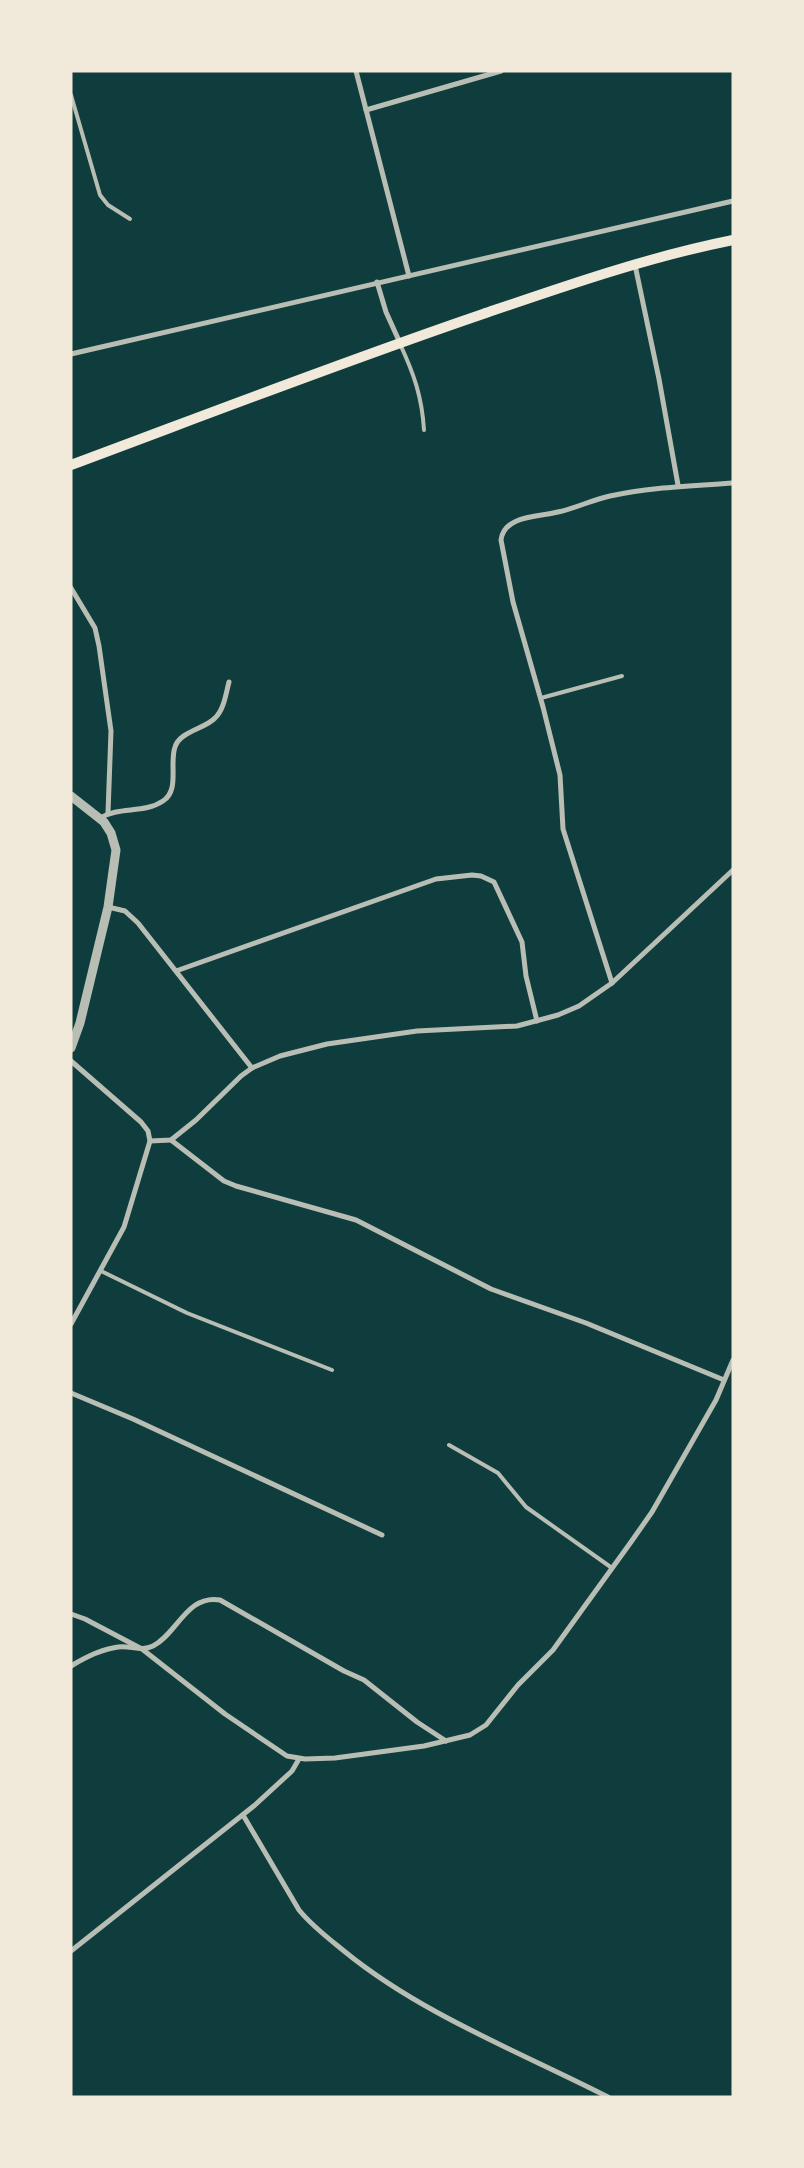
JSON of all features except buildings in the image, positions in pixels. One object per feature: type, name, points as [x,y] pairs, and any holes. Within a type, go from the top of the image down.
[{"type":"main road","points":[[71,465],[400,343],[635,265],[733,240]]},
{"type":"street","points":[[356,71],[409,276]]},
{"type":"street","points":[[366,110],[501,71]]},
{"type":"street","points":[[71,354],[733,201]]},
{"type":"street","points":[[635,265],[659,379],[678,485]]},
{"type":"street","points":[[377,282],[386,312],[400,343]]},
{"type":"street","points":[[612,983],[562,829],[560,775],[541,698],[513,602],[502,533],[512,522],[559,512],[609,496],[678,485],[733,483]]},
{"type":"street","points":[[71,588],[95,628],[99,646],[111,731],[104,816],[115,845],[108,907],[80,1023],[71,1048]]},
{"type":"street","points":[[71,796],[104,816],[148,807],[165,800],[172,790],[175,746],[182,738],[218,716],[229,682]]},
{"type":"street","points":[[150,1141],[171,1140],[252,1068],[280,1056],[343,1041],[417,1030],[517,1026],[558,1015],[579,1006],[612,983],[733,870]]},
{"type":"street","points":[[176,971],[436,879],[454,876],[481,876],[494,882],[522,942],[526,976],[538,1021]]},
{"type":"street","points":[[108,907],[125,911],[135,920],[252,1068]]},
{"type":"street","points":[[71,1061],[141,1122],[148,1131],[150,1141],[124,1227],[71,1324]]},
{"type":"street","points":[[171,1140],[224,1181],[356,1220],[491,1289],[586,1323],[724,1380]]},
{"type":"street","points":[[71,1614],[85,1619],[142,1649],[225,1714],[281,1753],[299,1759],[335,1758],[446,1741],[470,1735],[486,1725],[518,1685],[553,1650],[652,1512],[716,1400],[733,1360]]},
{"type":"street","points":[[71,1393],[133,1419],[382,1535]]},
{"type":"street","points":[[71,1666],[118,1647],[142,1649],[151,1647],[166,1636],[196,1605],[209,1599],[220,1600],[364,1680],[417,1722],[446,1741]]},
{"type":"street","points":[[71,1951],[243,1815],[292,1771],[299,1759]]},
{"type":"street","points":[[243,1815],[305,1917],[365,1968],[424,2005],[608,2097]]},
{"type":"lane","points":[[71,95],[100,195],[108,205],[130,219]]},
{"type":"lane","points":[[400,343],[417,383],[422,404],[424,430]]},
{"type":"lane","points":[[541,698],[622,676]]},
{"type":"lane","points":[[101,1271],[187,1313],[332,1370]]},
{"type":"lane","points":[[450,1445],[498,1473],[526,1507],[612,1568]]}]
